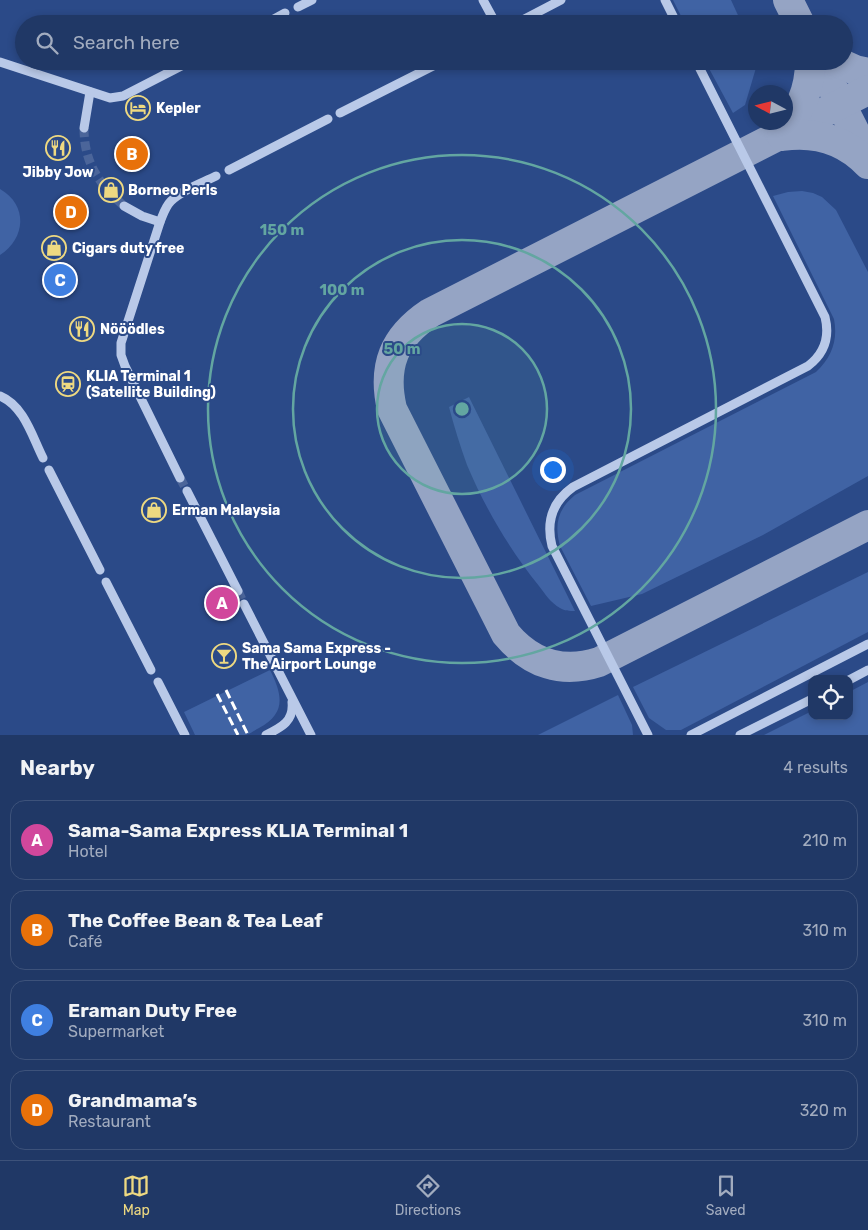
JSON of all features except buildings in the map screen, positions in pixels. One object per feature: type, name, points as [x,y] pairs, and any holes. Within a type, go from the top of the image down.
[{"type":"street","points":[[298,7],[312,0]]},
{"type":"street","points":[[483,0],[491,15]]},
{"type":"street","points":[[532,15],[561,0]]},
{"type":"street","points":[[665,0],[672,15]]},
{"type":"street","points":[[282,15],[286,13]]},
{"type":"street","points":[[0,62],[15,67]]},
{"type":"street","points":[[24,70],[110,98],[123,96],[174,70]]},
{"type":"street","points":[[340,113],[425,70]]},
{"type":"street","points":[[648,735],[552,546],[549,528],[553,510],[564,493],[573,487],[808,366],[821,354],[827,338],[828,326],[701,70]]},
{"type":"street","points":[[84,128],[90,92]]},
{"type":"street","points":[[228,170],[328,119]]},
{"type":"street","points":[[180,478],[121,355],[121,343],[160,222],[172,200],[216,176]]},
{"type":"street","points":[[124,206],[142,216],[160,222]]},
{"type":"street","points":[[0,396],[9,400],[22,414],[43,458]]},
{"type":"street","points":[[49,470],[100,570]]},
{"type":"street","points":[[187,491],[238,591]]},
{"type":"street","points":[[106,582],[151,670]]},
{"type":"street","points":[[244,604],[311,735]]},
{"type":"street","points":[[691,735],[868,644]]},
{"type":"street","points":[[853,678],[868,670]]},
{"type":"street","points":[[158,682],[185,735]]},
{"type":"street","points":[[266,735],[287,723],[292,712],[292,699]]},
{"type":"street","points":[[740,735],[808,701]]},
{"type":"shaded area","points":[[673,0],[731,0],[738,15],[680,15]]},
{"type":"shaded area","points":[[710,70],[755,70],[751,85],[748,85],[745,105],[733,113]]},
{"type":"shaded area","points":[[0,189],[15,204],[19,212],[20,222],[15,240],[0,255]]},
{"type":"shaded area","points":[[802,191],[822,197],[836,210],[868,272],[868,476],[763,535],[642,594],[591,606],[560,546],[558,538],[557,531],[561,511],[569,500],[575,495],[816,372],[830,354],[835,334],[834,319],[773,196]]},
{"type":"shaded area","points":[[469,397],[575,611],[567,611],[560,608],[546,595],[508,543],[482,497],[467,465],[449,407]]},
{"type":"shaded area","points":[[868,572],[868,632],[681,730],[666,730],[649,718],[633,687]]},
{"type":"shaded area","points":[[270,670],[277,687],[280,702],[274,716],[268,722],[245,735],[195,735],[184,712]]},
{"type":"shaded area","points":[[868,682],[868,735],[764,735],[808,713],[808,720],[853,720],[853,690]]},
{"type":"shaded area","points":[[618,695],[632,725],[633,735],[538,735]]},
{"type":"taxiway","points":[[788,0],[796,15]]},
{"type":"taxiway","points":[[853,69],[868,73]]},
{"type":"taxiway","points":[[779,132],[798,109],[806,91],[810,70]]},
{"type":"taxiway","points":[[824,70],[868,158]]},
{"type":"taxiway","points":[[868,90],[430,313],[407,332],[400,343],[390,366],[389,379],[392,409],[506,634],[526,653],[548,664],[572,667],[599,662],[868,525]]},
{"type":"taxiway","points":[[782,136],[806,135],[829,139],[849,149],[868,164]]},
{"type":"tunnel","points":[[84,128],[87,152],[95,172],[100,181],[124,206]]},
{"type":"tunnel","points":[[180,478],[187,491]]},
{"type":"tunnel","points":[[238,591],[244,604]]},
{"type":"railway","points":[[226,690],[248,735]]},
{"type":"railway","points":[[217,694],[238,735]]},
{"type":"place","name":"Kepler","points":[[138,108]]},
{"type":"place","name":"Jibby Jow","points":[[58,148]]},
{"type":"place","name":"The Coffee Bean & Tea Leaf","points":[[132,154]]},
{"type":"place","name":"Borneo Perls","points":[[111,190]]},
{"type":"place","name":"Grandmama’s","points":[[71,212]]},
{"type":"place","name":"Cigars duty free","points":[[54,248]]},
{"type":"place","name":"Eraman Duty Free","points":[[60,280]]},
{"type":"place","name":"Nööödles","points":[[82,329]]},
{"type":"place","name":"KLIA Terminal 1 (Satellite Building)","points":[[68,384]]},
{"type":"place","name":"Erman Malaysia","points":[[154,510]]},
{"type":"place","name":"Sama-Sama Express KLIA Terminal 1","points":[[222,603]]},
{"type":"place","name":"Sama Sama Express - The Airport Lounge","points":[[224,656]]}]
